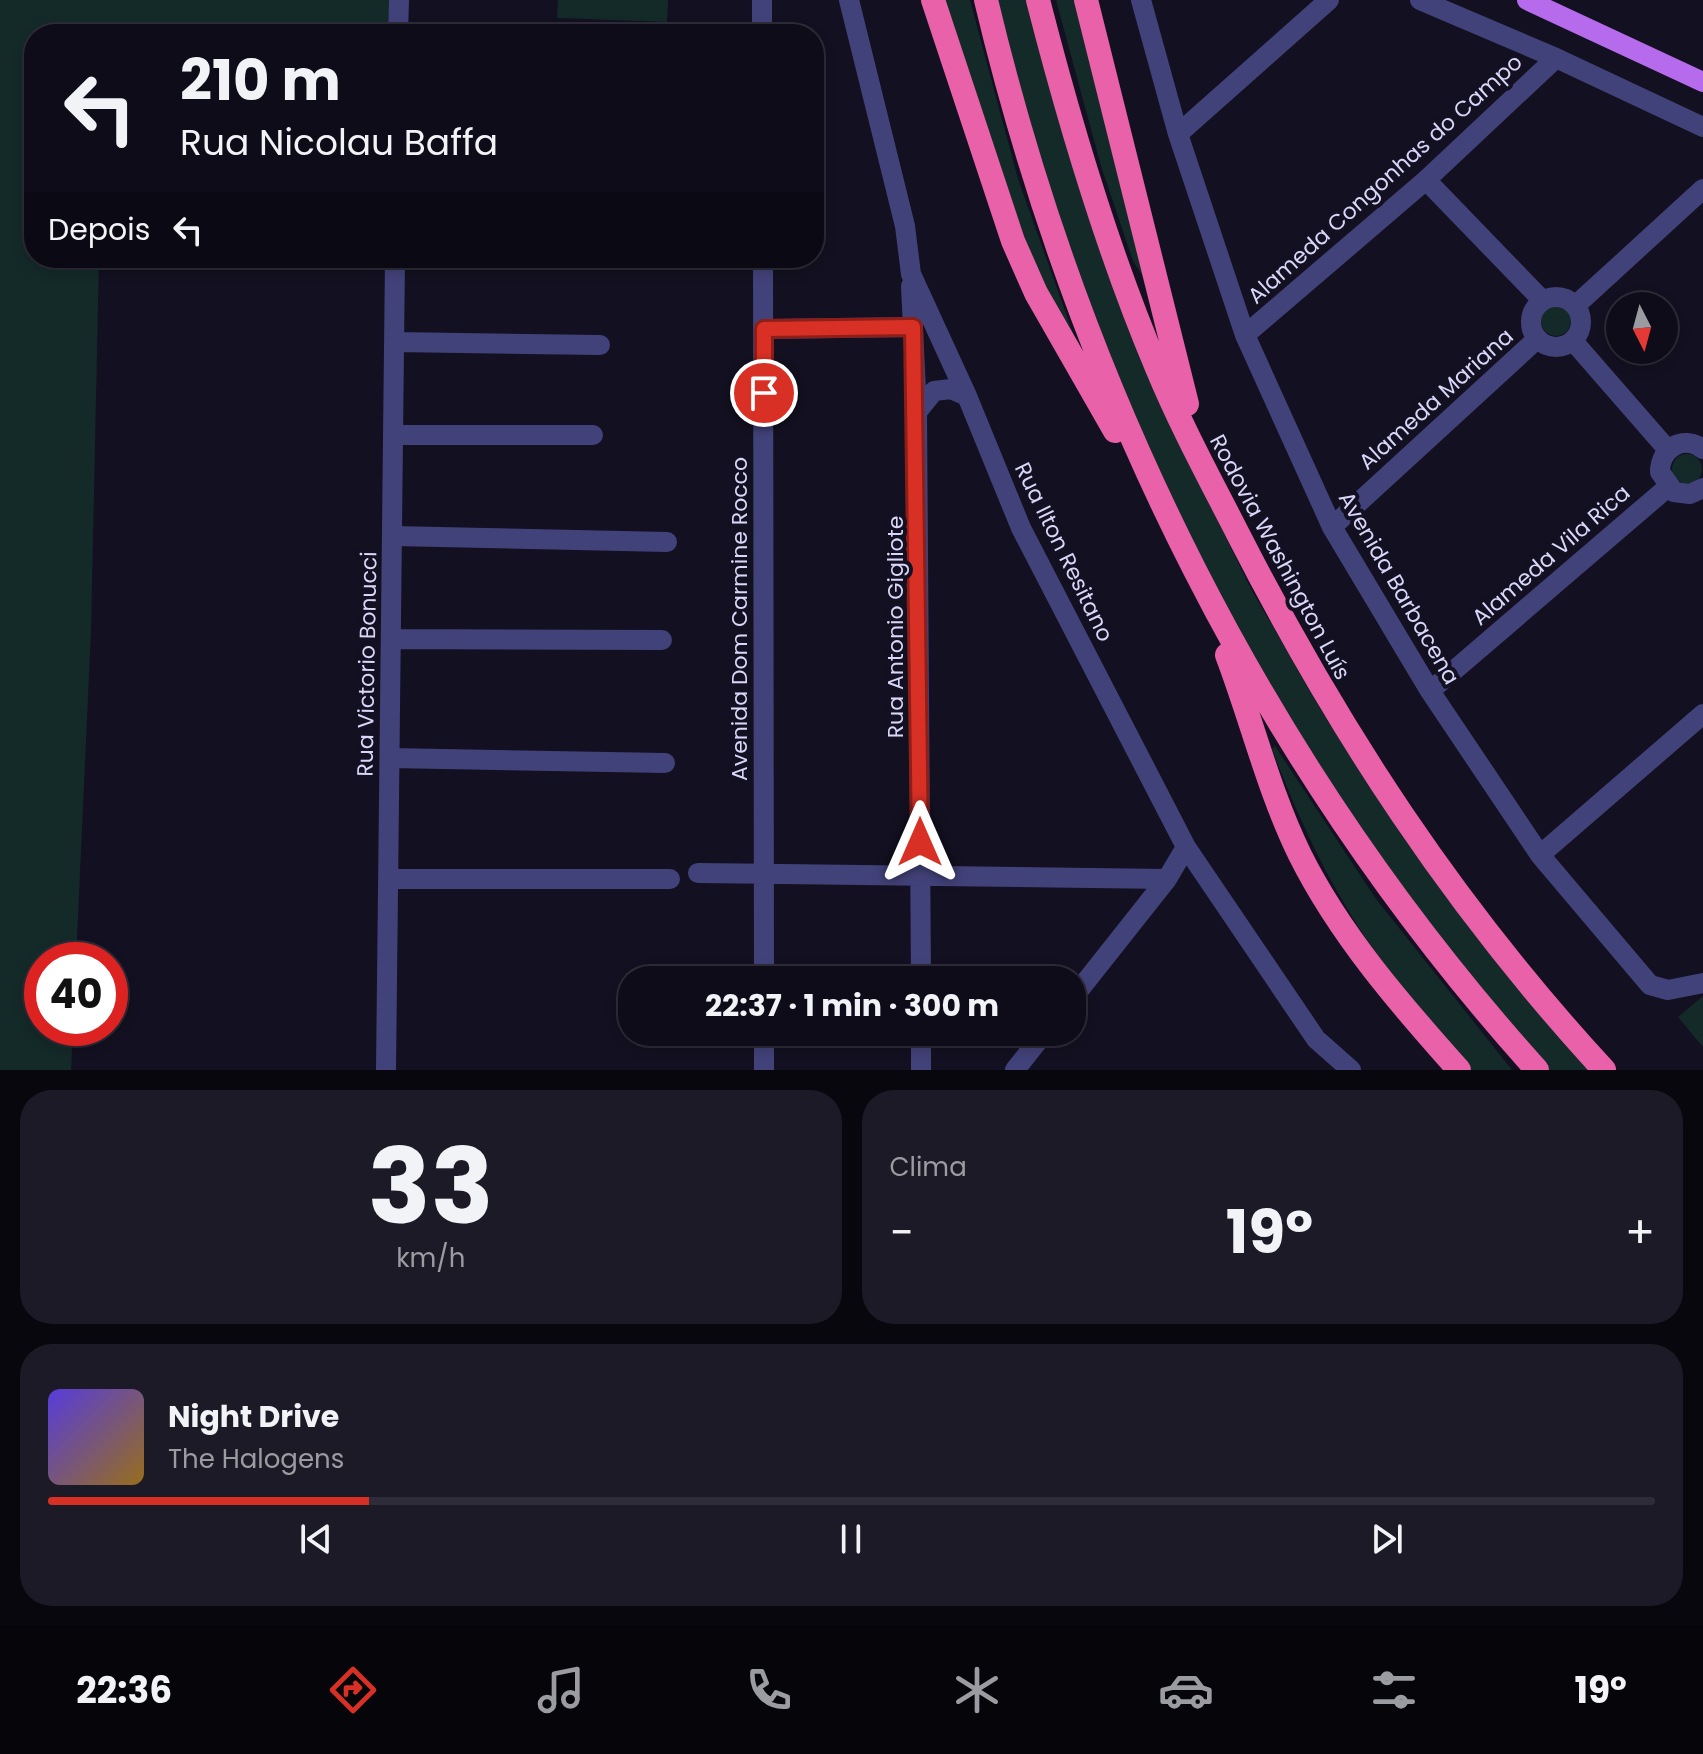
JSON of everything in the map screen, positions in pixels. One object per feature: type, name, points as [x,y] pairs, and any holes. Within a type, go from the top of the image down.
[{"type":"highway","points":[[933,0],[1013,241],[1036,293],[1162,508]]},
{"type":"highway","points":[[986,0],[1026,150],[1066,273],[1162,508],[1205,596],[1305,760],[1387,884],[1433,945],[1537,1070]]},
{"type":"highway","name":"Rodovia Washington Luís","points":[[1038,0],[1060,82],[1125,286],[1190,445],[1288,633],[1377,781],[1470,912],[1519,974],[1604,1070]]},
{"type":"highway","points":[[1086,0],[1177,375],[1230,518]]},
{"type":"highway","points":[[1205,596],[1301,856],[1332,910],[1394,997],[1459,1070]]},
{"type":"main road","points":[[1527,0],[1703,82]]},
{"type":"street","points":[[398,24],[399,0]]},
{"type":"street","points":[[762,0],[762,24]]},
{"type":"street","name":"Rua Ilton Resitano","points":[[849,0],[905,226],[911,274],[967,396],[1021,528],[1186,847],[1316,1039],[1351,1070]]},
{"type":"street","name":"Avenida Barbacena","points":[[1141,0],[1178,134],[1245,335],[1332,527],[1430,691],[1540,855],[1650,985],[1680,990],[1703,983]]},
{"type":"street","points":[[1178,134],[1329,0]]},
{"type":"street","points":[[1420,0],[1556,58],[1703,127]]},
{"type":"street","name":"Alameda Congonhas do Campo","points":[[1245,335],[1426,180],[1556,58]]},
{"type":"street","points":[[1426,180],[1542,300]]},
{"type":"street","points":[[1575,306],[1703,189]]},
{"type":"street","name":"Rua Victorio Bonucci","points":[[386,1070],[395,268]]},
{"type":"street","name":"Avenida Dom Carmine Rocco","points":[[763,268],[764,966]]},
{"type":"street","name":"Rua Antonio Gigliote","points":[[911,274],[917,412],[921,966]]},
{"type":"street","points":[[1561,298],[1575,306],[1581,320],[1573,341],[1559,347],[1537,339],[1532,317],[1542,300],[1561,298]]},
{"type":"street","points":[[764,329],[913,327]]},
{"type":"street","name":"Alameda Mariana","points":[[1332,527],[1537,339]]},
{"type":"street","points":[[1573,341],[1668,450]]},
{"type":"street","points":[[395,342],[600,345]]},
{"type":"street","points":[[917,412],[934,391],[951,389],[967,396]]},
{"type":"street","points":[[394,435],[593,435]]},
{"type":"street","points":[[1703,449],[1682,443],[1668,450],[1660,472],[1668,487],[1682,494],[1703,488]]},
{"type":"street","name":"Alameda Vila Rica","points":[[1430,691],[1668,487]]},
{"type":"street","points":[[393,536],[667,542]]},
{"type":"street","points":[[392,639],[662,640]]},
{"type":"street","points":[[1540,855],[1703,714]]},
{"type":"street","points":[[390,758],[665,763]]},
{"type":"street","points":[[1086,981],[1167,879],[1186,847]]},
{"type":"street","points":[[698,873],[921,873],[1167,879]]},
{"type":"street","points":[[388,879],[670,879]]},
{"type":"street","points":[[764,1046],[764,1070]]},
{"type":"street","points":[[921,1046],[921,1070]]},
{"type":"street","points":[[1015,1070],[1034,1046]]},
{"type":"green space","points":[[0,0],[389,0],[388,24],[24,24],[24,268],[99,268],[91,631],[77,942],[24,942],[24,1046],[72,1046],[71,1070],[0,1070]]},
{"type":"green space","points":[[558,0],[668,0],[667,22],[557,18]]},
{"type":"green space","points":[[942,0],[970,0],[1018,179],[1079,350],[1045,297]]},
{"type":"green space","points":[[995,0],[1028,0],[1161,404],[1251,589],[1325,717],[1382,805],[1592,1070],[1549,1070],[1476,986],[1408,898],[1345,808],[1286,714],[1182,519],[1136,418],[1056,215]]},
{"type":"green space","points":[[1056,0],[1078,0],[1148,284],[1133,261],[1101,166]]},
{"type":"green space","points":[[1556,306],[1567,310],[1571,321],[1567,332],[1556,336],[1545,332],[1541,321],[1545,310]]},
{"type":"green space","points":[[1687,454],[1698,458],[1702,469],[1698,480],[1687,484],[1676,480],[1672,469],[1676,458]]},
{"type":"green space","points":[[1275,746],[1376,899],[1512,1070],[1472,1070],[1379,957],[1354,920],[1311,841],[1272,749]]},
{"type":"green space","points":[[1703,996],[1703,1047],[1678,1017]]},
{"type":"route","points":[[764,393],[764,329],[913,327],[917,412],[920,842]]}]
